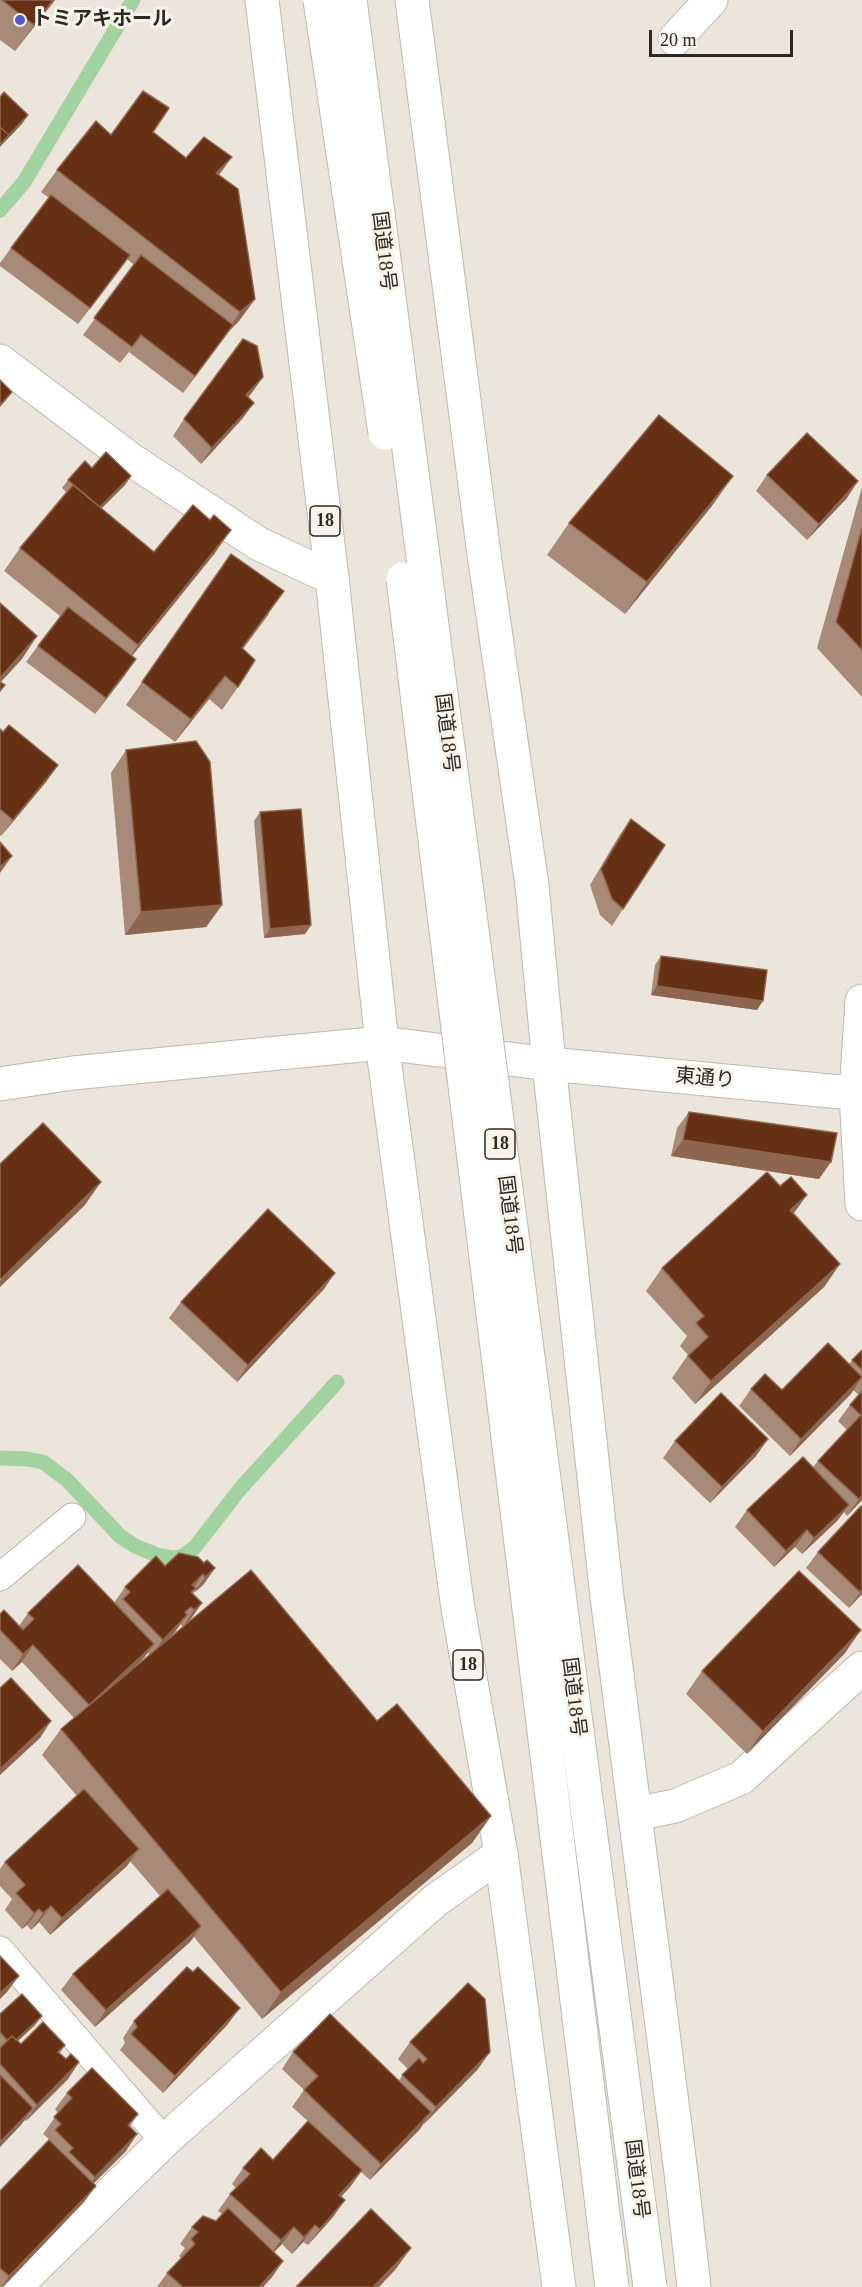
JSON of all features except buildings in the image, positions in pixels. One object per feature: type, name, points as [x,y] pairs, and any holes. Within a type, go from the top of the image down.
[{"type":"main road","name":"18","points":[[262,0],[332,578],[382,1043],[457,1602],[501,1854],[559,2287]]},
{"type":"main road","name":"国道18号","points":[[320,0],[390,468],[612,2287]]},
{"type":"main road","name":"国道18号","points":[[350,0],[650,2287]]},
{"type":"main road","points":[[412,0],[484,554],[532,885],[549,1064],[607,1597],[694,2287]]},
{"type":"main road","points":[[675,39],[711,0]]},
{"type":"main road","points":[[0,361],[130,459],[259,544],[332,578]]},
{"type":"main road","points":[[862,1001],[859,1094],[862,1204]]},
{"type":"main road","name":"東通り","points":[[0,1084],[73,1073],[382,1043],[549,1064],[859,1094]]},
{"type":"main road","points":[[635,1814],[675,1806],[741,1778],[862,1668]]},
{"type":"main road","points":[[15,2287],[165,2141],[436,1900],[501,1854]]},
{"type":"lane","points":[[0,1577],[72,1517]]},
{"type":"lane","points":[[0,1950],[165,2141]]},
{"type":"waterway","points":[[0,210],[24,182],[133,0]]},
{"type":"waterway","points":[[0,1458],[43,1462],[67,1480],[120,1536],[135,1546],[157,1555],[182,1557],[195,1547],[240,1489],[337,1382]]},
{"type":"place","name":"トミアキホール","points":[[20,20]]}]
